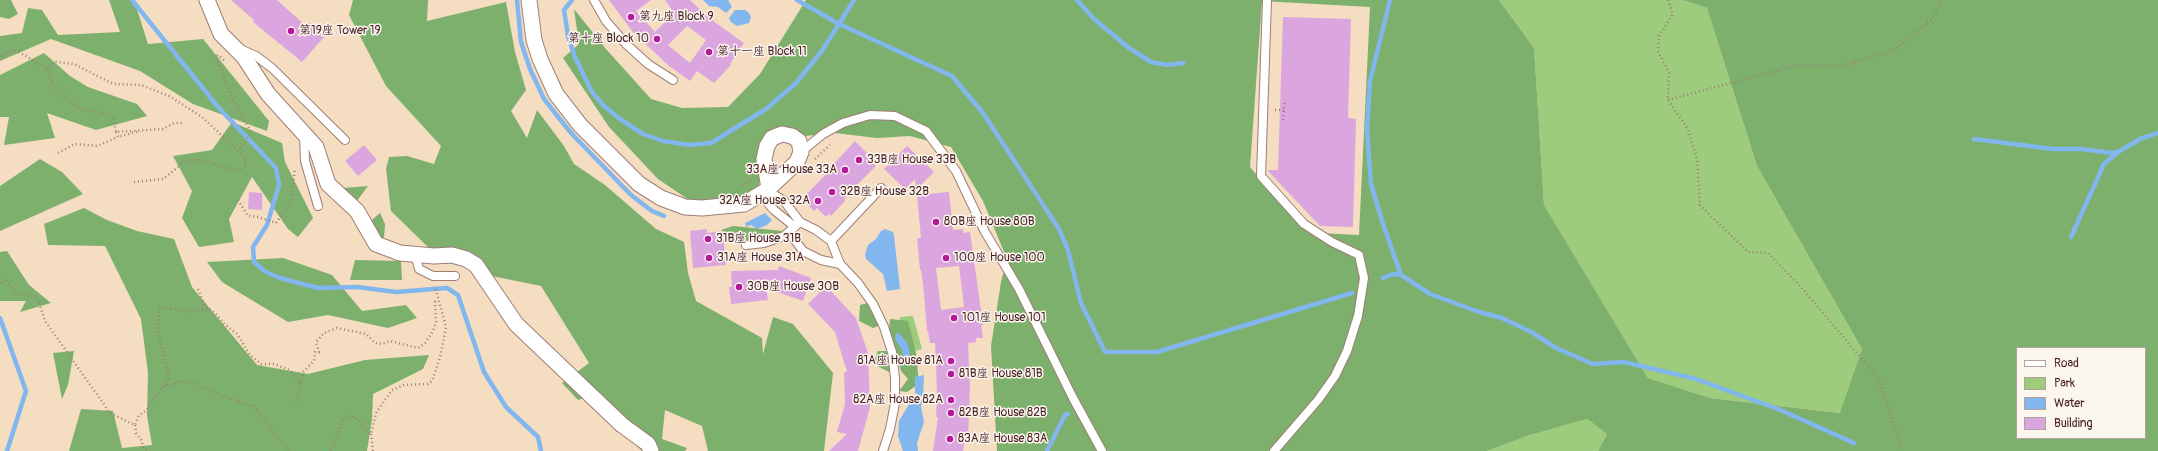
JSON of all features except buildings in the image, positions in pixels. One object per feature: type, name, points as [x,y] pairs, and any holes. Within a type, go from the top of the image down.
[{"type":"street","points":[[207,0],[221,34],[236,47],[268,94],[316,147],[328,184],[357,211],[376,244],[400,253],[452,255],[466,258],[476,265],[516,324],[622,425],[648,444],[651,451]]},
{"type":"street","points":[[529,0],[534,40],[540,59],[556,94],[580,125],[639,184],[671,202],[685,207],[702,208],[744,204],[765,191],[797,162],[801,152],[799,141],[792,136],[782,134],[772,138],[767,146],[764,159],[765,191]]},
{"type":"lane","points":[[594,0],[606,20],[626,44],[648,64],[673,80]]},
{"type":"lane","points":[[1266,0],[1261,176],[1304,224],[1332,242],[1358,255],[1364,278],[1358,316],[1347,351],[1335,376],[1318,400],[1274,451]]},
{"type":"lane","points":[[236,47],[256,56],[272,68],[345,140]]},
{"type":"lane","points":[[801,152],[822,134],[843,122],[870,115],[894,116],[926,131],[956,171],[985,232],[1019,289],[1072,398],[1102,451]]},
{"type":"lane","points":[[304,133],[305,161],[318,206]]},
{"type":"lane","points":[[831,241],[881,188]]},
{"type":"lane","points":[[765,191],[774,210],[794,227],[816,230],[831,241],[840,264],[858,283],[873,304],[884,327],[892,352],[896,378],[895,403],[890,429],[883,451]]},
{"type":"lane","points":[[765,191],[784,201],[803,251],[821,260],[840,264]]},
{"type":"lane","points":[[746,245],[764,243],[784,236],[794,227]]},
{"type":"lane","points":[[415,254],[419,269],[433,276],[455,276]]},
{"type":"path","points":[[1668,0],[1673,14],[1658,36],[1658,51],[1668,73],[1668,100],[1688,129],[1697,159],[1700,206],[1748,252],[1768,253],[1800,286],[1878,378],[1903,451]]},
{"type":"path","points":[[1668,100],[1796,65],[1844,66],[1894,50],[1932,19],[1943,0]]},
{"type":"path","points":[[0,56],[10,51],[17,51],[48,69],[51,80],[56,89],[78,108],[107,114],[113,118],[118,137]]},
{"type":"path","points":[[228,63],[218,55],[216,57],[232,98],[251,132],[240,150]]},
{"type":"path","points":[[48,69],[50,65],[56,62],[74,64],[112,84],[141,85],[168,96],[202,116],[240,150],[245,157],[246,166],[239,171],[202,160],[190,160],[184,162],[163,179],[134,182]]},
{"type":"path","points":[[1283,120],[1285,100]]},
{"type":"path","points":[[1275,112],[1275,110],[1284,110]]},
{"type":"path","points":[[116,132],[163,129],[174,122],[183,123]]},
{"type":"path","points":[[58,153],[75,144],[96,146],[118,137],[146,129]]},
{"type":"path","points":[[813,162],[831,144],[822,134]]},
{"type":"path","points":[[238,200],[248,216],[258,217],[276,223],[291,202],[294,162]]},
{"type":"path","points":[[738,189],[754,178]]},
{"type":"path","points":[[0,283],[5,279],[16,293],[37,297],[45,321],[110,413],[135,425]]},
{"type":"path","points":[[198,289],[205,306],[237,334],[250,355],[261,364],[274,364],[290,370],[300,385]]},
{"type":"path","points":[[296,403],[303,372],[314,361],[316,352],[319,352],[316,342],[324,333],[337,328],[366,334],[375,343],[382,344],[390,341],[418,348],[425,343],[433,331],[436,322],[435,302],[438,300],[446,327],[440,358],[432,381],[428,384],[404,385],[392,390],[376,413],[372,434],[373,451]]},
{"type":"path","points":[[148,451],[142,446],[142,441],[136,433],[135,425],[139,415],[146,411],[169,378],[158,331],[159,309],[164,307],[188,312],[209,308]]},
{"type":"path","points":[[163,387],[182,381],[195,384],[219,395],[254,406],[288,451]]},
{"type":"path","points":[[331,451],[344,418],[351,416],[359,420],[366,431],[372,434]]},
{"type":"green space","points":[[0,0],[11,0],[18,14],[9,19],[0,17]]},
{"type":"green space","points":[[109,0],[134,0],[148,44],[203,39],[269,121],[267,131],[193,104],[140,71],[51,39],[0,61],[0,36],[22,33],[28,8],[42,10],[58,35],[120,32]]},
{"type":"green space","points":[[353,0],[428,0],[427,21],[506,2],[515,52],[526,90],[511,111],[527,138],[537,110],[564,146],[574,164],[605,185],[656,229],[684,242],[688,273],[696,301],[762,338],[763,354],[773,317],[793,324],[833,373],[824,451],[708,451],[702,426],[665,410],[662,439],[687,448],[685,451],[642,451],[622,432],[601,393],[578,400],[562,383],[589,363],[541,286],[492,276],[430,249],[391,211],[386,169],[389,157],[407,156],[434,164],[441,146],[386,86],[349,15]]},
{"type":"green space","points":[[806,0],[1499,0],[1534,48],[1544,205],[1648,378],[1710,398],[1840,413],[1862,349],[1757,166],[1707,8],[1682,0],[2158,0],[2158,451],[1598,451],[1607,434],[1587,419],[1527,436],[1487,451],[997,451],[991,346],[1001,282],[1007,259],[983,201],[951,147],[910,136],[877,138],[835,133],[805,136],[784,127],[761,153],[759,188],[737,200],[704,202],[689,200],[658,179],[609,127],[563,58],[579,44],[574,9],[606,49],[651,99],[682,108],[728,107],[760,74]],"holes":[[[1262,1],[1370,7],[1359,235],[1319,233],[1267,187],[1250,167]]]},
{"type":"green space","points":[[1499,0],[1682,0],[1707,8],[1757,166],[1862,349],[1841,413],[1710,398],[1648,378],[1544,205],[1534,48]]},
{"type":"green space","points":[[44,53],[70,76],[88,87],[137,104],[147,116],[96,130],[47,113],[55,138],[4,145],[9,117],[0,117],[0,75]]},
{"type":"green space","points":[[232,122],[282,143],[285,162],[313,218],[298,237],[288,229],[252,177],[229,219],[234,242],[199,247],[182,218],[192,191],[173,156],[212,150]]},
{"type":"green space","points":[[40,159],[62,172],[83,194],[0,231],[0,186]]},
{"type":"green space","points":[[368,186],[357,201],[343,188]]},
{"type":"green space","points":[[84,208],[107,220],[137,231],[174,239],[192,287],[257,365],[308,374],[365,360],[429,355],[423,369],[373,394],[372,419],[367,451],[69,451],[81,409],[113,411],[122,448],[152,445],[147,416],[148,373],[141,319],[105,246],[48,245],[44,224]]},
{"type":"green space","points":[[380,213],[385,224],[384,238],[360,230]]},
{"type":"green space","points":[[733,226],[783,231],[773,236],[748,241],[733,238],[721,230]]},
{"type":"green space","points":[[7,251],[29,285],[51,303],[20,312],[26,301],[0,301],[0,252]]},
{"type":"green space","points":[[283,258],[332,275],[362,311],[406,305],[417,318],[388,328],[328,315],[288,322],[222,282],[207,262]]},
{"type":"green space","points":[[355,260],[401,261],[402,280],[350,280]]},
{"type":"green space","points":[[871,302],[877,309],[878,326],[873,328],[859,321],[860,305]]},
{"type":"green space","points":[[913,316],[922,349],[914,351],[899,324],[900,317]]},
{"type":"green space","points":[[890,319],[908,321],[916,353],[919,384],[907,392],[899,391],[908,379],[901,371],[889,329]]},
{"type":"green space","points":[[74,351],[68,385],[62,399],[53,353]]},
{"type":"green space","points":[[878,351],[886,351],[892,361],[891,373],[873,364]]},
{"type":"green space","points":[[1587,419],[1607,434],[1598,451],[1487,451],[1527,436]]},
{"type":"water","points":[[703,0],[728,0],[732,7],[726,13],[718,7],[709,6]]},
{"type":"water","points":[[735,10],[745,10],[749,13],[751,17],[749,23],[737,26],[731,22],[729,18]]},
{"type":"water","points":[[765,213],[772,220],[767,225],[757,229],[751,225],[746,227],[745,223]]},
{"type":"water","points":[[885,229],[893,232],[894,236],[900,289],[887,291],[883,274],[866,259],[865,254],[868,245],[876,239],[881,231]]},
{"type":"water","points":[[899,333],[907,343],[910,352],[908,364],[904,361],[902,350],[895,339],[896,334]]},
{"type":"water","points":[[924,375],[923,396],[921,396],[915,393],[915,377]]},
{"type":"water","points":[[914,396],[923,399],[921,406],[924,422],[917,443],[918,451],[903,451],[898,436],[899,421]]},
{"type":"waterway","points":[[132,0],[218,107],[276,168],[279,185],[267,225],[253,247],[254,262],[266,272],[280,278],[318,288],[357,287],[396,292],[447,288],[458,295],[484,372],[506,407],[538,437],[541,451]]},
{"type":"waterway","points":[[517,0],[521,42],[530,69],[544,99],[571,133],[631,195],[652,211],[664,216]]},
{"type":"waterway","points":[[572,0],[564,10],[568,36],[575,57],[592,92],[604,106],[620,119],[643,134],[663,141],[689,145],[711,143],[766,109],[796,83],[821,52],[839,24],[797,0]]},
{"type":"waterway","points":[[854,0],[839,24],[952,76],[983,113],[1059,229],[1068,250],[1081,303],[1105,352],[1157,352],[1352,293]]},
{"type":"waterway","points":[[1077,0],[1094,19],[1129,48],[1151,62],[1167,65],[1183,63]]},
{"type":"waterway","points":[[1390,0],[1370,81],[1367,130],[1371,184],[1401,275],[1430,294],[1479,312],[1502,318],[1533,333],[1556,348],[1593,364],[1624,362],[1696,379],[1778,409],[1854,443]]},
{"type":"waterway","points":[[2071,237],[2104,164],[2118,152],[2140,139],[2158,133]]},
{"type":"waterway","points":[[1974,139],[2053,149],[2081,149],[2112,153],[2118,152]]},
{"type":"waterway","points":[[1383,278],[1393,274],[1401,275]]},
{"type":"waterway","points":[[0,318],[26,391],[7,451]]},
{"type":"waterway","points":[[1047,451],[1065,415],[1068,414]]},
{"type":"place","name":"第九座 Block 9","points":[[631,17]]},
{"type":"place","name":"第19座 Tower 19","points":[[291,31]]},
{"type":"place","name":"第十座 Block 10","points":[[657,39]]},
{"type":"place","name":"第十一座 Block 11","points":[[709,52]]},
{"type":"place","name":"33B座 House 33B","points":[[859,160]]},
{"type":"place","name":"33A座 House 33A","points":[[845,170]]},
{"type":"place","name":"32B座 House 32B","points":[[832,192]]},
{"type":"place","name":"32A座 House 32A","points":[[818,201]]},
{"type":"place","name":"80B座 House 80B","points":[[936,222]]},
{"type":"place","name":"31B座 House 31B","points":[[708,239]]},
{"type":"place","name":"31A座 House 31A","points":[[709,258]]},
{"type":"place","name":"100座 House 100","points":[[946,258]]},
{"type":"place","name":"30B座 House 30B","points":[[739,287]]},
{"type":"place","name":"101座 House 101","points":[[954,318]]},
{"type":"place","name":"81A座 House 81A","points":[[951,361]]},
{"type":"place","name":"81B座 House 81B","points":[[951,374]]},
{"type":"place","name":"82A座 House 82A","points":[[951,400]]},
{"type":"place","name":"82B座 House 82B","points":[[951,413]]},
{"type":"place","name":"83A座 House 83A","points":[[950,439]]}]
